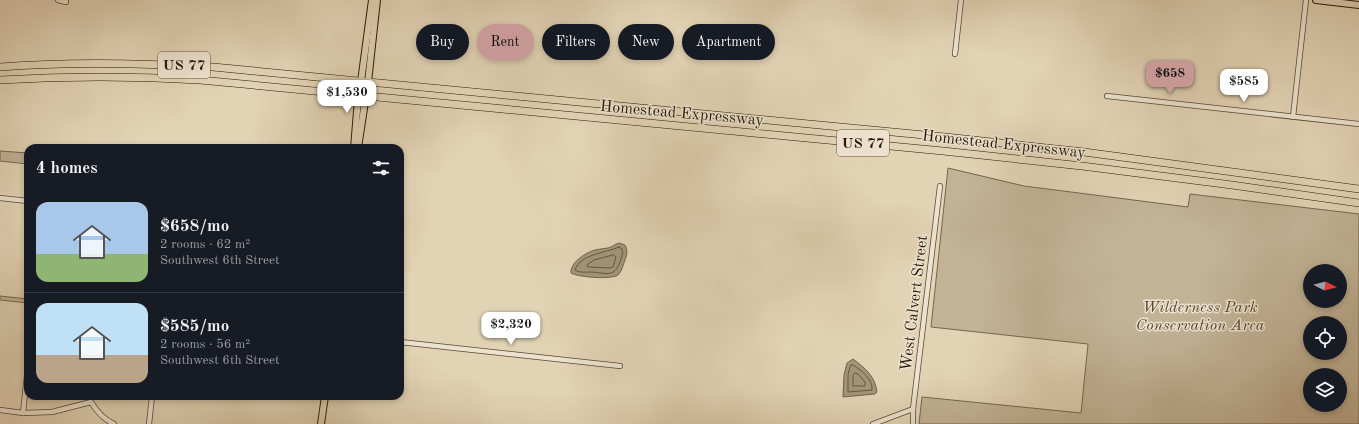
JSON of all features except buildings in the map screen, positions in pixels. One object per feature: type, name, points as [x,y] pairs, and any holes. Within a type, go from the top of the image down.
[{"type":"highway","name":"Homestead Expressway","points":[[0,67],[58,63],[143,63],[213,67],[1084,152],[1359,189]]},
{"type":"highway","name":"Homestead Expressway","points":[[0,80],[75,76],[159,77],[200,80],[930,149],[1059,163],[1359,203]]},
{"type":"main road","points":[[365,82],[372,0]]},
{"type":"main road","points":[[355,144],[377,0]]},
{"type":"main road","points":[[1316,0],[1359,5]]},
{"type":"main road","points":[[358,144],[362,95]]},
{"type":"main road","points":[[321,424],[324,400]]},
{"type":"street","points":[[58,0],[66,2]]},
{"type":"street","points":[[955,54],[961,0]]},
{"type":"street","points":[[1293,117],[1306,0]]},
{"type":"street","points":[[1107,96],[1359,124]]},
{"type":"street","name":"West Calvert Street","points":[[912,424],[940,186]]},
{"type":"street","points":[[0,198],[24,201]]},
{"type":"street","points":[[404,342],[620,366]]},
{"type":"street","points":[[23,413],[24,400]]},
{"type":"street","points":[[149,424],[152,400]]},
{"type":"street","points":[[0,410],[23,413],[52,412],[91,402],[99,415],[114,424]]},
{"type":"street","points":[[873,424],[913,409]]},
{"type":"green space","points":[[0,151],[24,153],[24,164],[0,161]]},
{"type":"green space","name":"Wilderness Park Conservation Area","points":[[948,168],[1024,186],[1188,207],[1190,194],[1359,214],[1359,424],[919,424],[922,397],[1081,413],[1088,344],[931,327]]},
{"type":"green space","points":[[0,296],[24,299],[24,303],[0,300]]},
{"type":"water","points":[[619,243],[625,245],[627,252],[618,275],[614,277],[594,277],[580,276],[571,273],[571,269],[575,262],[585,254],[594,250],[609,248]]},
{"type":"water","points":[[853,359],[872,377],[876,386],[877,392],[875,394],[843,397],[844,375],[847,363]]}]
